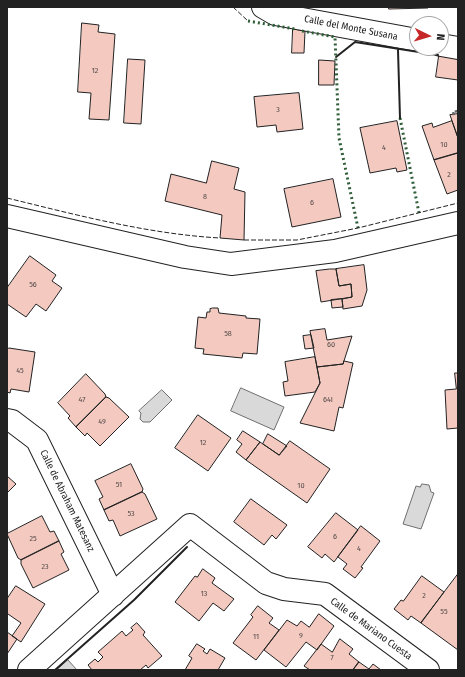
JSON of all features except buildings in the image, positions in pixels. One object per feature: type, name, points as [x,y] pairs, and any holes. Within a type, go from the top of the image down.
[{"type":"street","name":"Calle del Monte Susana","points":[[264,7],[275,14],[409,39]]},
{"type":"street","points":[[7,216],[185,256],[231,264],[335,250],[458,223]]},
{"type":"street","name":"Calle de Abraham Matesanz","points":[[7,420],[12,421],[37,440],[113,595]]},
{"type":"street","name":"Calle de Mariano Cuesta","points":[[113,595],[190,525],[266,583],[284,589],[325,594],[428,670]]},
{"type":"street","points":[[29,670],[113,595]]},
{"type":"path","points":[[454,115],[453,112],[458,111]]},
{"type":"shaded area","points":[[241,388],[284,407],[274,430],[231,411]]},
{"type":"shaded area","points":[[162,390],[172,400],[150,422],[143,422],[140,419],[141,413],[139,411]]},
{"type":"shaded area","points":[[422,484],[429,485],[431,492],[434,493],[421,529],[403,524],[416,486],[420,487]]},
{"type":"shaded area","points":[[68,660],[77,670],[57,670]]},
{"type":"hedge","points":[[248,21],[295,29]]},
{"type":"hedge","points":[[302,31],[335,37],[339,138],[358,228]]},
{"type":"hedge","points":[[400,118],[419,213]]},
{"type":"fence","points":[[233,7],[248,21]]},
{"type":"fence","points":[[7,198],[139,228],[193,236],[220,238]]},
{"type":"fence","points":[[244,240],[297,240],[358,228],[458,203]]},
{"type":"wall","points":[[336,57],[355,42],[409,50]]},
{"type":"wall","points":[[398,50],[400,118]]},
{"type":"wall","points":[[55,670],[134,600],[187,547]]}]
